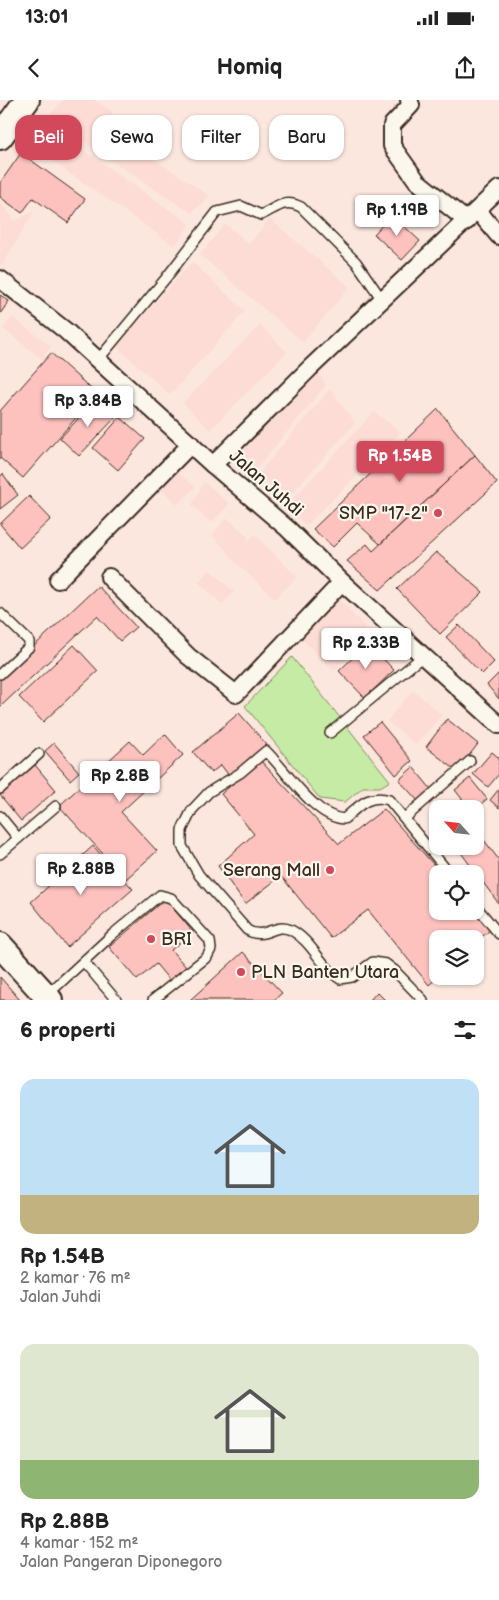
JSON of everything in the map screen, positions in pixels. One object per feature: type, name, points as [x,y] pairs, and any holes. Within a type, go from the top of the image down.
[{"type":"main road","points":[[0,137],[27,100]]},
{"type":"main road","points":[[1,949],[48,998]]},
{"type":"street","points":[[409,100],[411,105],[392,125],[392,146],[417,181],[472,216],[499,236]]},
{"type":"street","points":[[213,465],[310,368],[383,301],[499,189]]},
{"type":"street","name":"Jalan Juhdi","points":[[0,279],[66,331],[213,465],[288,529],[342,582],[499,725]]},
{"type":"street","points":[[58,580],[191,444]]},
{"type":"street","points":[[109,577],[188,656],[236,694],[342,582]]},
{"type":"lane","points":[[98,360],[166,278],[217,212],[232,207],[241,206],[261,215],[282,202],[292,202],[301,207],[356,262],[383,301]]},
{"type":"lane","points":[[0,613],[29,641],[29,647],[0,674]]},
{"type":"lane","points":[[330,733],[424,656]]},
{"type":"lane","points":[[423,1000],[386,964],[373,962],[352,977],[340,979],[299,935],[292,931],[279,928],[262,935],[254,934],[247,930],[199,875],[182,846],[182,830],[192,810],[209,792],[240,773],[266,751],[326,815],[344,819],[370,798],[380,796],[389,800],[443,865]]},
{"type":"lane","points":[[0,789],[39,754]]},
{"type":"lane","points":[[405,818],[470,761]]},
{"type":"lane","points":[[0,854],[56,806]]},
{"type":"lane","points":[[0,816],[18,838]]},
{"type":"lane","points":[[48,998],[113,934],[160,895],[171,898],[210,942],[211,949],[207,957],[153,1000]]},
{"type":"lane","points":[[484,916],[499,934]]},
{"type":"lane","points":[[84,962],[116,1000]]},
{"type":"shaded area","points":[[63,100],[94,100],[113,112],[112,115],[92,115],[92,148],[82,141],[82,115],[50,115]]},
{"type":"shaded area","points":[[82,149],[92,156],[92,160],[97,160],[190,224],[175,246],[50,160],[82,160]]},
{"type":"shaded area","points":[[111,160],[155,160],[210,196],[191,213]]},
{"type":"shaded area","points":[[0,202],[15,221],[34,211],[2,266],[0,263]]},
{"type":"shaded area","points":[[270,219],[350,287],[303,342],[200,255],[225,224],[249,244]]},
{"type":"shaded area","points":[[192,262],[245,311],[170,395],[116,346]]},
{"type":"shaded area","points":[[12,317],[51,346],[42,359],[3,329]]},
{"type":"shaded area","points":[[260,325],[287,352],[210,430],[183,403]]},
{"type":"shaded area","points":[[319,374],[326,385],[256,469],[235,458]]},
{"type":"shaded area","points":[[330,389],[355,423],[285,501],[259,473]]},
{"type":"shaded area","points":[[374,412],[401,432],[306,526],[287,505]]},
{"type":"shaded area","points":[[175,470],[195,487],[178,505],[158,486]]},
{"type":"shaded area","points":[[204,482],[229,504],[211,523],[192,505]]},
{"type":"shaded area","points":[[227,518],[250,538],[243,546],[255,535],[297,577],[275,599],[231,558],[212,535]]},
{"type":"shaded area","points":[[210,570],[234,592],[222,604],[198,582]]},
{"type":"shaded area","points":[[338,599],[372,634],[334,671],[300,637]]},
{"type":"shaded area","points":[[413,690],[442,715],[416,745],[387,721]]},
{"type":"green space","points":[[292,657],[390,781],[380,787],[363,787],[345,802],[320,799],[245,706]]},
{"type":"building","points":[[16,160],[31,160],[85,199],[68,223],[33,198],[22,213],[0,197],[0,183]]},
{"type":"building","points":[[392,215],[420,241],[402,260],[374,234]]},
{"type":"building","points":[[0,295],[9,301],[0,314]]},
{"type":"building","points":[[51,353],[97,394],[23,478],[0,458],[0,411]]},
{"type":"building","points":[[96,400],[115,418],[79,456],[60,438]]},
{"type":"building","points":[[438,409],[475,455],[380,544],[357,523],[333,547],[313,529]]},
{"type":"building","points":[[120,417],[145,439],[118,470],[93,448]]},
{"type":"building","name":"SMP \"17-2\"","points":[[475,455],[497,483],[380,590],[347,561],[367,544],[373,551]]},
{"type":"building","points":[[3,474],[18,495],[0,509],[0,476]]},
{"type":"building","points":[[29,496],[51,519],[20,548],[0,524]]},
{"type":"building","points":[[436,552],[483,592],[440,634],[397,589]]},
{"type":"building","points":[[98,586],[136,627],[120,641],[97,616],[0,707],[0,678]]},
{"type":"building","points":[[459,625],[494,662],[482,674],[446,637]]},
{"type":"building","points":[[368,643],[394,670],[365,698],[339,671]]},
{"type":"building","points":[[74,645],[98,671],[43,722],[19,697]]},
{"type":"building","points":[[499,673],[499,699],[487,685]]},
{"type":"building","points":[[239,713],[267,745],[230,777],[221,765],[211,773],[193,752]]},
{"type":"building","points":[[447,719],[478,744],[457,771],[426,747]]},
{"type":"building","points":[[380,722],[412,761],[396,775],[364,735]]},
{"type":"building","points":[[165,734],[183,755],[121,812],[157,851],[126,879],[59,806],[130,741],[143,755]]},
{"type":"building","points":[[54,743],[79,772],[70,780],[45,751]]},
{"type":"building","points":[[492,752],[499,758],[499,774],[488,787],[473,774]]},
{"type":"building","name":"Serang Mall","points":[[260,760],[339,844],[384,809],[434,865],[429,865],[429,920],[483,920],[491,929],[484,935],[484,930],[429,930],[429,985],[368,910],[331,938],[281,876],[245,904],[218,866],[254,834],[221,794]]},
{"type":"building","points":[[35,765],[56,790],[21,821],[0,795]]},
{"type":"building","points":[[413,767],[431,789],[418,801],[399,780]]},
{"type":"building","points":[[470,778],[487,799],[484,802],[463,800],[455,790]]},
{"type":"building","points":[[499,789],[499,808],[490,800]]},
{"type":"building","points":[[484,840],[499,860],[499,904],[484,884],[484,865],[470,865],[463,855],[484,855]]},
{"type":"building","points":[[93,846],[133,889],[67,947],[31,902]]},
{"type":"building","name":"BRI","points":[[165,899],[193,932],[171,950],[186,967],[170,981],[156,964],[137,980],[109,947]]},
{"type":"building","name":"PLN Banten Utara","points":[[243,952],[282,993],[274,1000],[190,1000]]},
{"type":"building","points":[[0,977],[20,1000],[0,1000]]},
{"type":"building","points":[[377,992],[385,1000],[370,1000]]},
{"type":"place","name":"SMP \"17-2\"","points":[[438,513]]},
{"type":"place","name":"Serang Mall","points":[[330,870]]},
{"type":"place","name":"BRI","points":[[151,939]]},
{"type":"place","name":"PLN Banten Utara","points":[[241,972]]}]
